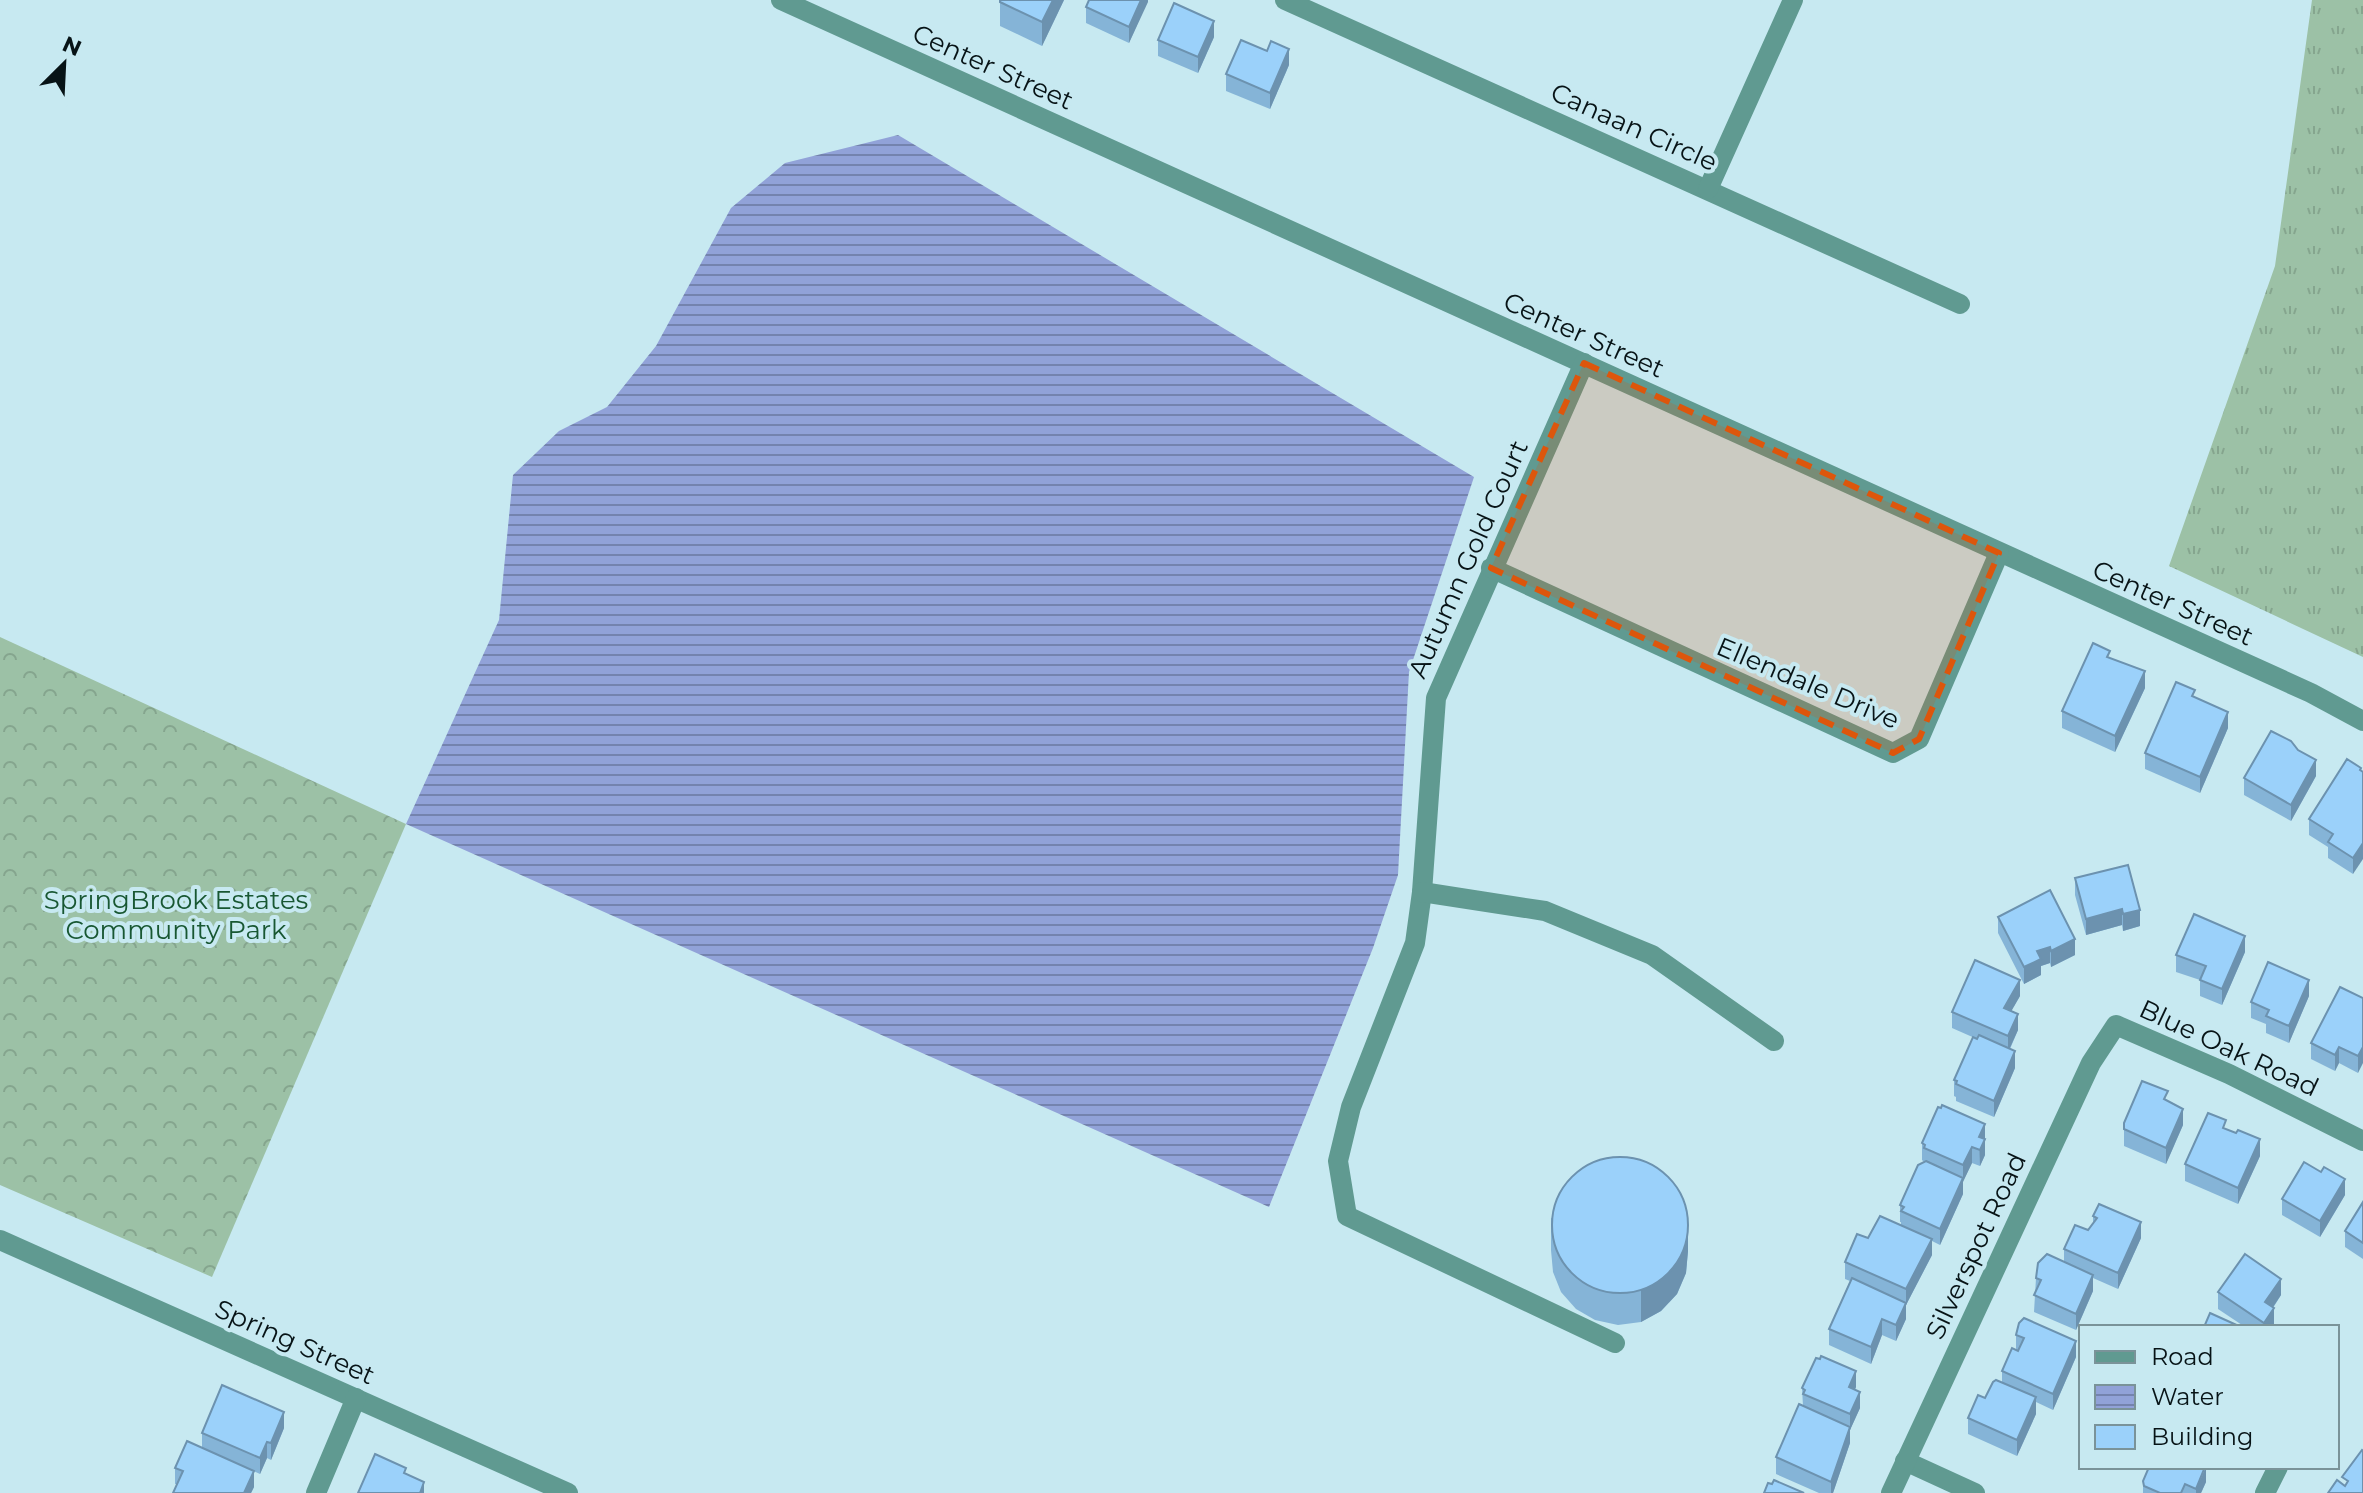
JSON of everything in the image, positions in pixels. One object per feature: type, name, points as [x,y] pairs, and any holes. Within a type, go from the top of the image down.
[{"type":"street","name":"Canaan Circle","points":[[1285,0],[1960,304]]},
{"type":"street","points":[[1708,189],[1793,0]]},
{"type":"street","name":"Center Street","points":[[793,3],[2311,693],[2363,721]]},
{"type":"street","name":"Autumn Gold Court","points":[[1584,363],[1436,698],[1422,892],[1415,943],[1351,1107],[1338,1161],[1347,1216],[1615,1343]]},
{"type":"street","name":"Ellendale Drive","points":[[1491,568],[1893,753],[1919,739],[1999,553]]},
{"type":"street","points":[[1422,892],[1545,911],[1652,955],[1774,1041]]},
{"type":"street","name":"Blue Oak Road","points":[[2116,1025],[2229,1074],[2363,1141]]},
{"type":"street","name":"Silverspot Road","points":[[1891,1493],[2091,1063],[2116,1025]]},
{"type":"street","name":"Spring Street","points":[[0,1240],[568,1493]]},
{"type":"street","points":[[316,1493],[356,1398]]},
{"type":"street","points":[[1905,1461],[1975,1493]]},
{"type":"street","points":[[2265,1493],[2277,1469]]},
{"type":"highlighted area","points":[[1584,363],[1999,553],[1919,739],[1893,753],[1491,568]]},
{"type":"green space","points":[[2312,0],[2363,0],[2363,657],[2169,566],[2275,266]]},
{"type":"green space","name":"SpringBrook Estates Community Park","points":[[0,637],[406,824],[212,1277],[0,1185]]},
{"type":"water","points":[[898,135],[1474,477],[1409,672],[1398,875],[1373,948],[1269,1207],[406,824],[499,620],[513,475],[559,431],[607,407],[656,346],[731,208],[785,163]]},
{"type":"building","points":[[1000,0],[1053,0],[1042,22]]},
{"type":"building","points":[[1089,0],[1141,0],[1129,27],[1086,7]]},
{"type":"building","points":[[1174,3],[1214,21],[1198,57],[1158,40]]},
{"type":"building","points":[[1241,40],[1267,51],[1271,41],[1289,49],[1270,93],[1226,74]]},
{"type":"building","points":[[2093,643],[2110,651],[2107,657],[2145,671],[2115,736],[2062,711]]},
{"type":"building","points":[[2176,682],[2195,690],[2192,696],[2228,712],[2200,777],[2145,753]]},
{"type":"building","points":[[2271,731],[2291,741],[2298,750],[2316,760],[2291,805],[2244,778]]},
{"type":"building","points":[[2347,759],[2363,772],[2363,843],[2353,858],[2328,842],[2333,834],[2309,819]]},
{"type":"building","points":[[2128,865],[2140,910],[2123,914],[2122,909],[2086,919],[2075,878]]},
{"type":"building","points":[[2050,890],[2075,939],[2051,951],[2050,947],[2037,951],[2041,959],[2024,967],[1998,917]]},
{"type":"building","points":[[2194,914],[2245,936],[2222,989],[2200,980],[2206,966],[2176,955]]},
{"type":"building","points":[[1975,960],[2020,980],[2004,1008],[2018,1014],[2008,1036],[1952,1012]]},
{"type":"building","points":[[2268,962],[2309,980],[2289,1026],[2266,1016],[2269,1010],[2251,1002]]},
{"type":"building","points":[[2340,987],[2363,998],[2363,1047],[2358,1056],[2339,1047],[2335,1055],[2311,1043]]},
{"type":"building","points":[[1979,1035],[2015,1051],[1994,1101],[1956,1084],[1954,1080],[1973,1037],[1977,1039]]},
{"type":"building","points":[[2142,1081],[2168,1091],[2164,1099],[2183,1109],[2166,1148],[2124,1129]]},
{"type":"building","points":[[1942,1105],[1985,1124],[1979,1137],[1985,1139],[1980,1150],[1972,1147],[1963,1165],[1924,1148],[1922,1143],[1938,1107]]},
{"type":"building","points":[[2208,1113],[2226,1120],[2223,1128],[2260,1139],[2238,1188],[2185,1164]]},
{"type":"building","points":[[1620,1157],[1646,1162],[1668,1177],[1683,1199],[1688,1225],[1683,1251],[1668,1273],[1646,1288],[1620,1293],[1594,1288],[1572,1273],[1557,1251],[1552,1225],[1557,1199],[1572,1177],[1594,1162]]},
{"type":"building","points":[[1926,1161],[1963,1178],[1940,1229],[1901,1211],[1904,1207],[1900,1205],[1918,1165]]},
{"type":"building","points":[[2304,1162],[2321,1172],[2324,1167],[2345,1179],[2320,1221],[2282,1199]]},
{"type":"building","points":[[2363,1202],[2363,1243],[2345,1231]]},
{"type":"building","points":[[2099,1204],[2141,1222],[2118,1273],[2064,1249],[2075,1225],[2088,1230],[2097,1218],[2093,1216]]},
{"type":"building","points":[[1880,1216],[1932,1239],[1906,1289],[1845,1262],[1857,1234],[1868,1238]]},
{"type":"building","points":[[2047,1254],[2093,1275],[2076,1314],[2034,1295],[2041,1280],[2036,1278],[2038,1263]]},
{"type":"building","points":[[2245,1254],[2281,1279],[2265,1302],[2274,1308],[2264,1323],[2218,1292]]},
{"type":"building","points":[[1852,1278],[1906,1303],[1896,1325],[1882,1319],[1871,1347],[1829,1329]]},
{"type":"building","points":[[2210,1313],[2237,1325],[2205,1325]]},
{"type":"building","points":[[2024,1318],[2076,1341],[2053,1394],[2002,1371],[2012,1348],[2018,1351],[2024,1338],[2016,1335]]},
{"type":"building","points":[[1821,1356],[1856,1371],[1849,1387],[1860,1392],[1850,1414],[1803,1394],[1805,1390],[1802,1388],[1816,1358],[1820,1359]]},
{"type":"building","points":[[1996,1380],[2036,1397],[2017,1440],[1968,1418],[1978,1395],[1985,1398]]},
{"type":"building","points":[[222,1385],[284,1412],[271,1443],[267,1442],[260,1458],[202,1433]]},
{"type":"building","points":[[1799,1404],[1850,1427],[1831,1482],[1776,1457]]},
{"type":"building","points":[[187,1441],[254,1471],[244,1493],[173,1493],[183,1471],[175,1468]]},
{"type":"building","points":[[2362,1450],[2363,1493],[2328,1493],[2337,1480],[2345,1486],[2348,1481],[2342,1477]]},
{"type":"building","points":[[375,1454],[406,1468],[404,1473],[424,1482],[420,1493],[358,1493]]},
{"type":"building","points":[[2148,1469],[2204,1469],[2196,1489],[2185,1484],[2181,1493],[2160,1493],[2144,1486]]},
{"type":"building","points":[[1774,1480],[1804,1493],[1764,1493],[1768,1483],[1772,1484]]}]
